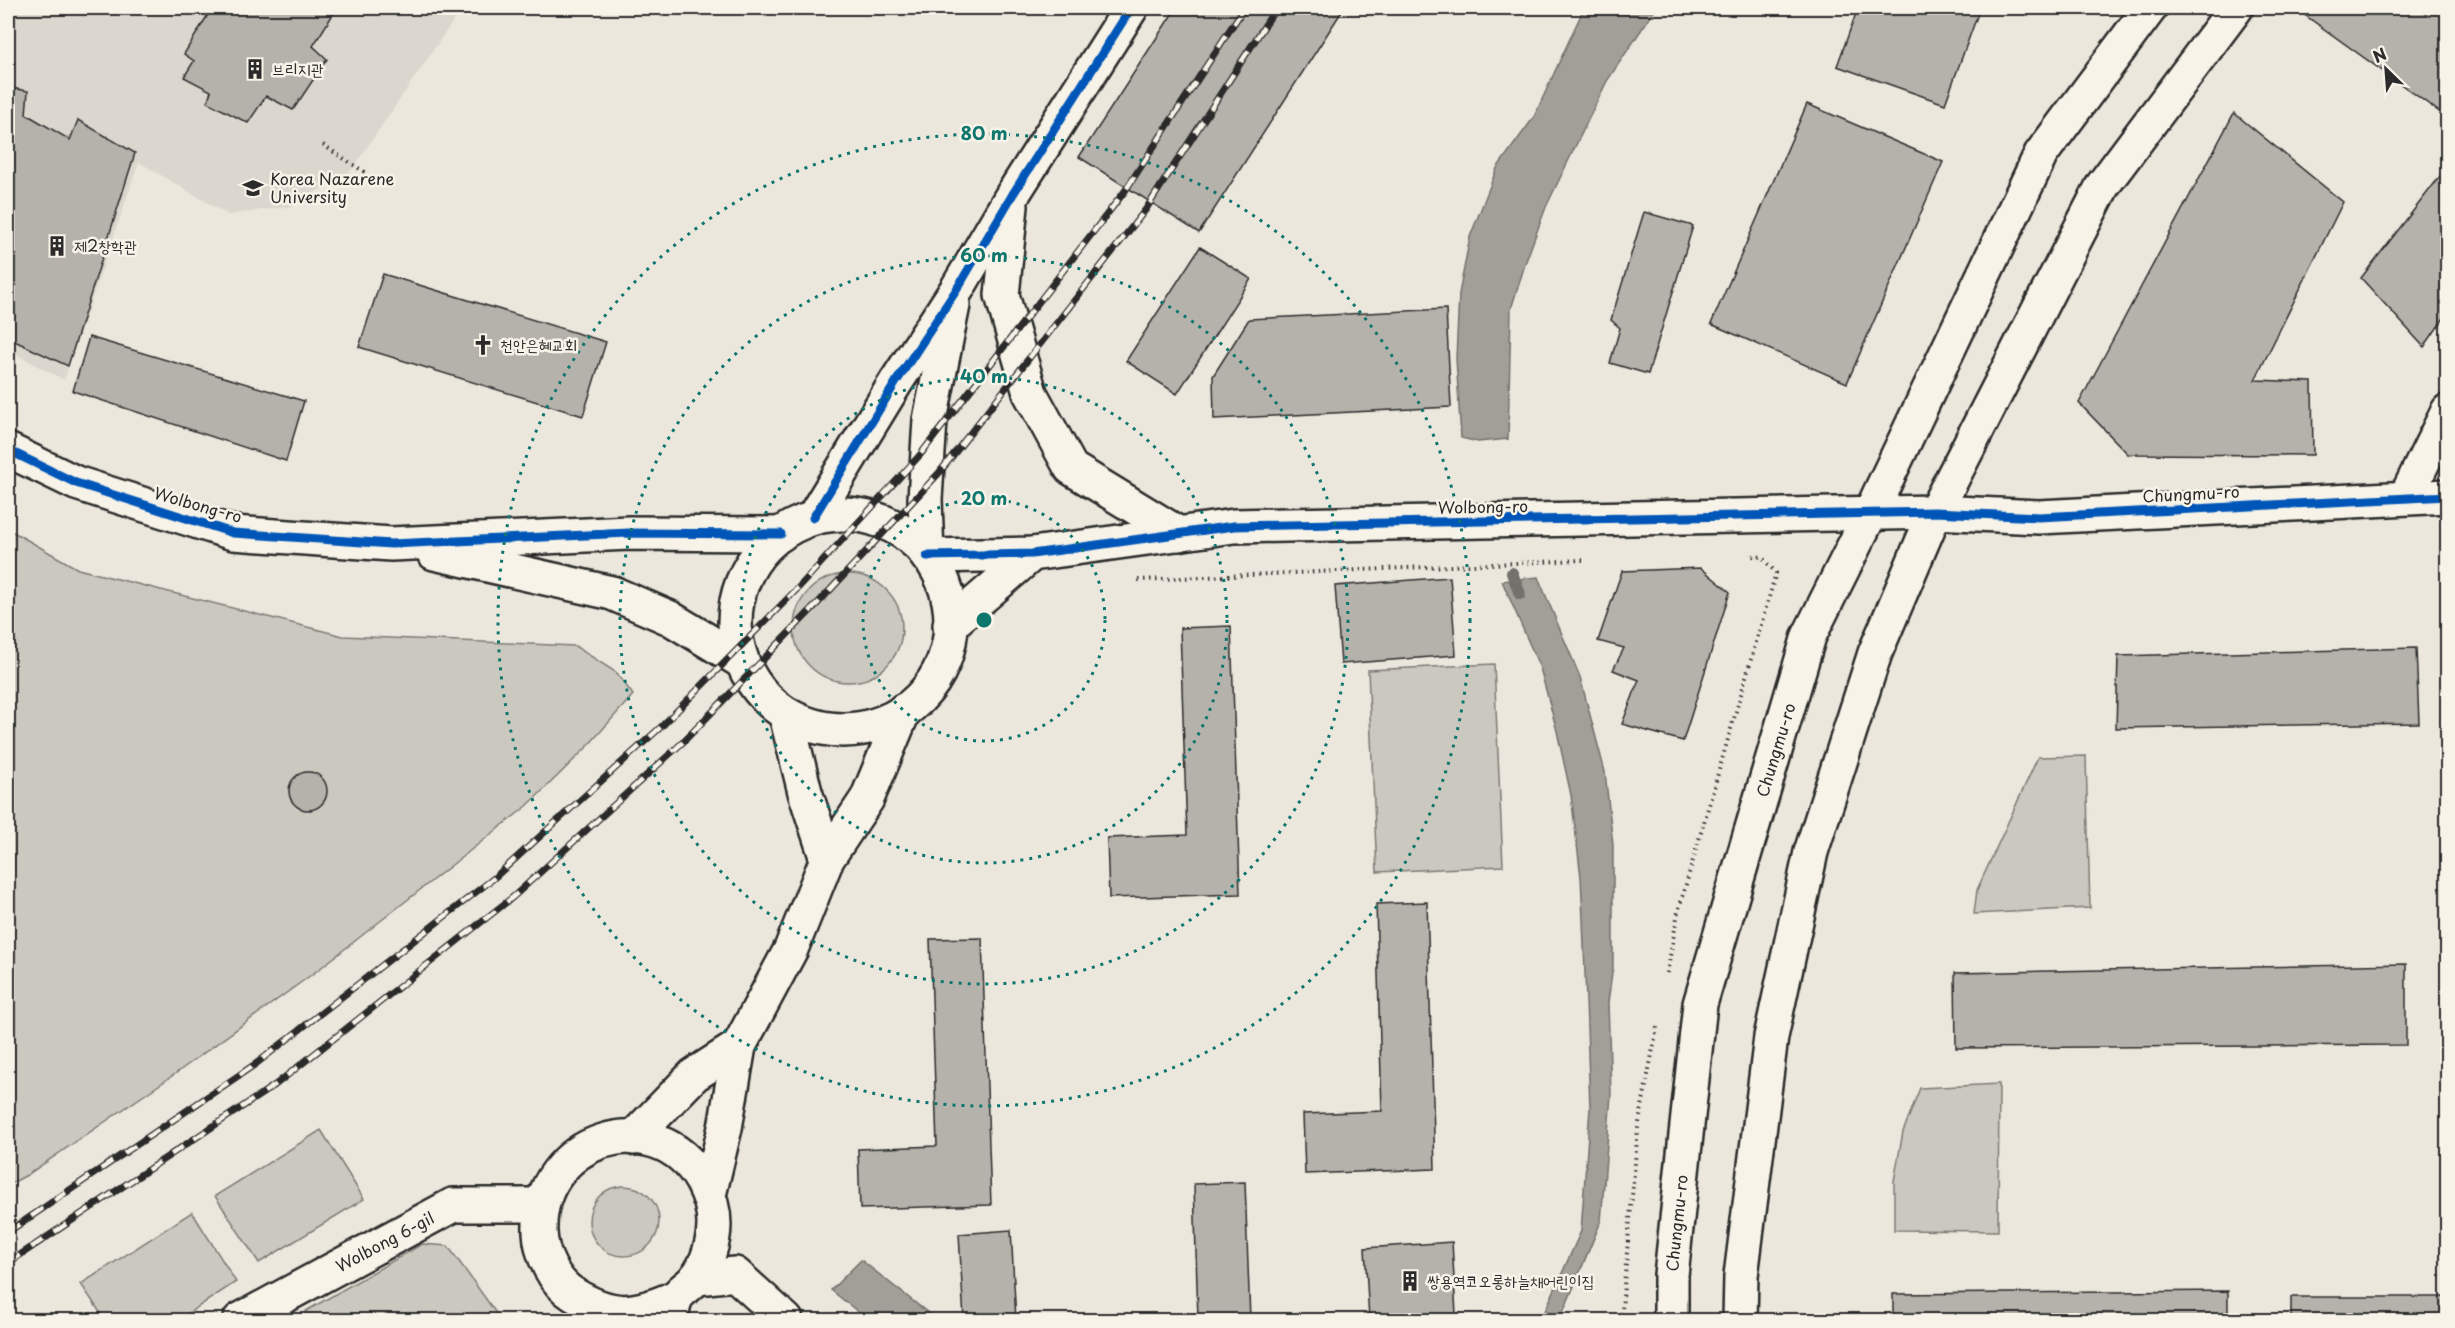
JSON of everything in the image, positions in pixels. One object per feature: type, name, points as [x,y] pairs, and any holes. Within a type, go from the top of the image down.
[{"type":"street","points":[[813,518],[1131,8]]},
{"type":"street","name":"Chungmu-ro","points":[[1671,1320],[1671,1275],[1700,1004],[1809,636],[1870,514],[2041,154],[2150,8]]},
{"type":"street","points":[[1740,1320],[1741,1276],[1771,1037],[1811,852],[1875,653],[1935,512],[2103,186],[2236,8]]},
{"type":"street","points":[[1013,194],[1002,295],[1029,393],[1071,468],[1179,534]]},
{"type":"street","points":[[927,556],[926,499],[930,420],[957,289]]},
{"type":"street","points":[[2406,497],[2448,411]]},
{"type":"street","name":"Wolbong-ro","points":[[8,450],[76,483],[232,533],[391,544]]},
{"type":"street","name":"Chungmu-ro","points":[[1935,512],[2039,517],[2448,496]]},
{"type":"street","name":"Wolbong-ro","points":[[927,556],[1032,554],[1234,526],[1935,512]]},
{"type":"street","points":[[849,514],[885,522],[915,541],[938,569],[950,603],[950,638],[939,672],[918,700],[888,721],[854,730],[819,728],[786,714],[759,691],[741,661],[735,626],[739,590],[755,558],[781,534],[813,518],[849,514]]},
{"type":"street","points":[[391,544],[629,533],[781,534]]},
{"type":"street","points":[[391,544],[612,593],[669,618],[741,661]]},
{"type":"street","points":[[950,625],[1032,554]]},
{"type":"street","points":[[681,1299],[710,1252],[712,1209],[739,1046],[791,949],[826,859],[867,799],[904,710]]},
{"type":"street","points":[[786,714],[805,792],[826,859]]},
{"type":"street","points":[[633,1138],[694,1075],[739,1046]]},
{"type":"street","points":[[735,1274],[681,1299],[650,1310],[621,1312],[593,1306],[573,1306],[550,1270],[540,1243],[539,1215],[547,1186],[564,1163],[588,1146],[617,1138],[633,1138],[646,1139],[673,1150],[695,1169],[735,1274],[786,1320]]},
{"type":"street","name":"Wolbong 6-gil","points":[[250,1318],[453,1205],[542,1204]]},
{"type":"path","points":[[323,145],[366,173]]},
{"type":"path","points":[[1666,980],[1678,912],[1776,573],[1762,557],[1743,555]]},
{"type":"path","points":[[1128,581],[1593,559]]},
{"type":"path","points":[[1621,1320],[1638,1128],[1657,1026]]},
{"type":"shaded area","name":"Korea Nazarene University","points":[[8,8],[462,8],[351,171],[293,206],[228,215],[139,162],[64,380],[8,350]]},
{"type":"shaded area","points":[[1584,8],[1656,8],[1607,81],[1546,207],[1526,261],[1511,309],[1508,439],[1478,442],[1461,438],[1456,358],[1459,294],[1470,237],[1497,168],[1534,117]]},
{"type":"shaded area","points":[[8,529],[78,569],[343,636],[575,646],[617,673],[633,695],[586,748],[527,806],[318,970],[175,1074],[27,1175],[8,1185]]},
{"type":"shaded area","points":[[848,574],[868,579],[886,590],[897,608],[902,628],[897,648],[886,666],[868,677],[848,682],[828,677],[810,666],[799,648],[794,628],[799,608],[810,590],[828,579]]},
{"type":"shaded area","points":[[1538,577],[1580,677],[1605,772],[1613,845],[1613,966],[1608,1002],[1611,1095],[1601,1221],[1560,1320],[1541,1320],[1581,1231],[1590,1108],[1581,877],[1571,795],[1540,668],[1502,581]]},
{"type":"shaded area","points":[[1494,664],[1503,866],[1377,872],[1368,670]]},
{"type":"shaded area","points":[[2086,756],[2090,908],[1974,914],[1977,890],[2038,757]]},
{"type":"shaded area","points":[[1999,1084],[1998,1231],[1894,1230],[1894,1181],[1903,1132],[1920,1088]]},
{"type":"shaded area","points":[[321,1130],[364,1199],[259,1263],[215,1196]]},
{"type":"shaded area","points":[[624,1186],[643,1192],[653,1202],[659,1221],[653,1240],[643,1250],[624,1256],[605,1250],[595,1240],[589,1221],[595,1202],[605,1192]]},
{"type":"shaded area","points":[[192,1212],[236,1282],[178,1320],[105,1320],[81,1284]]},
{"type":"shaded area","points":[[422,1244],[448,1246],[501,1320],[305,1320],[306,1311]]},
{"type":"shaded area","points":[[861,1260],[937,1320],[868,1320],[831,1290]]},
{"type":"building","name":"브리지관","points":[[212,8],[337,8],[313,46],[327,59],[293,110],[266,96],[248,123],[207,102],[211,91],[184,77],[194,61],[184,54]]},
{"type":"building","points":[[1176,8],[1344,8],[1199,233],[1079,157]]},
{"type":"building","points":[[1858,8],[1980,8],[1945,104],[1837,66]]},
{"type":"building","points":[[2295,8],[2448,8],[2448,107],[2441,113]]},
{"type":"building","name":"제2창학관","points":[[12,88],[28,91],[26,114],[70,140],[78,120],[135,153],[68,366],[8,338],[8,118]]},
{"type":"building","points":[[1807,104],[1943,162],[1847,383],[1711,324]]},
{"type":"building","points":[[2234,113],[2343,202],[2255,380],[2312,382],[2313,455],[2128,454],[2079,403]]},
{"type":"building","points":[[2448,166],[2448,312],[2424,347],[2361,278]]},
{"type":"building","points":[[1644,212],[1693,226],[1648,374],[1610,363],[1620,328],[1611,320]]},
{"type":"building","points":[[1200,247],[1251,279],[1177,394],[1126,361]]},
{"type":"building","name":"천안은혜교회","points":[[383,274],[606,342],[583,416],[359,347]]},
{"type":"building","points":[[1446,309],[1451,407],[1214,419],[1213,376],[1249,319]]},
{"type":"building","points":[[89,337],[304,401],[286,461],[73,391]]},
{"type":"building","points":[[1701,568],[1730,592],[1683,741],[1622,724],[1639,680],[1613,670],[1624,648],[1598,641],[1622,571]]},
{"type":"building","points":[[1450,577],[1456,655],[1341,664],[1335,586]]},
{"type":"building","points":[[1231,626],[1240,894],[1109,898],[1107,838],[1187,835],[1180,628]]},
{"type":"building","points":[[2416,648],[2419,723],[2116,728],[2118,656]]},
{"type":"building","points":[[308,772],[321,778],[327,791],[321,804],[308,810],[295,804],[289,791],[295,778]]},
{"type":"building","points":[[1427,902],[1435,1169],[1305,1174],[1303,1114],[1382,1111],[1376,904]]},
{"type":"building","points":[[982,938],[991,1205],[860,1209],[858,1149],[937,1146],[930,939]]},
{"type":"building","points":[[2406,964],[2406,1045],[1956,1048],[1955,973]]},
{"type":"building","points":[[2444,968],[2448,968],[2448,1042],[2445,1042]]},
{"type":"building","points":[[1245,1182],[1250,1320],[1198,1320],[1194,1184]]},
{"type":"building","points":[[1011,1230],[1016,1320],[964,1320],[959,1234]]},
{"type":"building","name":"쌍용역코오롱하늘채어린이집","points":[[1452,1242],[1456,1315],[1369,1320],[1365,1248]]},
{"type":"building","points":[[2228,1291],[2228,1320],[1893,1320],[1893,1294]]},
{"type":"building","points":[[2291,1297],[2448,1297],[2448,1320],[2291,1320]]},
{"type":"waterway","points":[[1512,573],[1520,594]]},
{"type":"railway","points":[[8,1232],[257,1063],[494,878],[662,726],[799,587],[920,455],[1125,191],[1244,8]]},
{"type":"railway","points":[[8,1263],[275,1085],[513,897],[682,743],[819,602],[939,473],[1146,209],[1276,8]]},
{"type":"cycle path","points":[[813,518],[1131,8]]},
{"type":"cycle path","points":[[8,450],[76,483],[233,533],[391,544],[629,533],[781,534]]},
{"type":"cycle path","points":[[927,556],[1032,554],[1234,526],[1935,512],[2039,517],[2448,496]]},
{"type":"place","name":"브리지관","points":[[255,69]]},
{"type":"place","name":"Korea Nazarene University","points":[[253,188]]},
{"type":"place","name":"제2창학관","points":[[57,246]]},
{"type":"place","name":"천안은혜교회","points":[[483,345]]},
{"type":"place","name":"쌍용역코오롱하늘채어린이집","points":[[1410,1281]]}]
